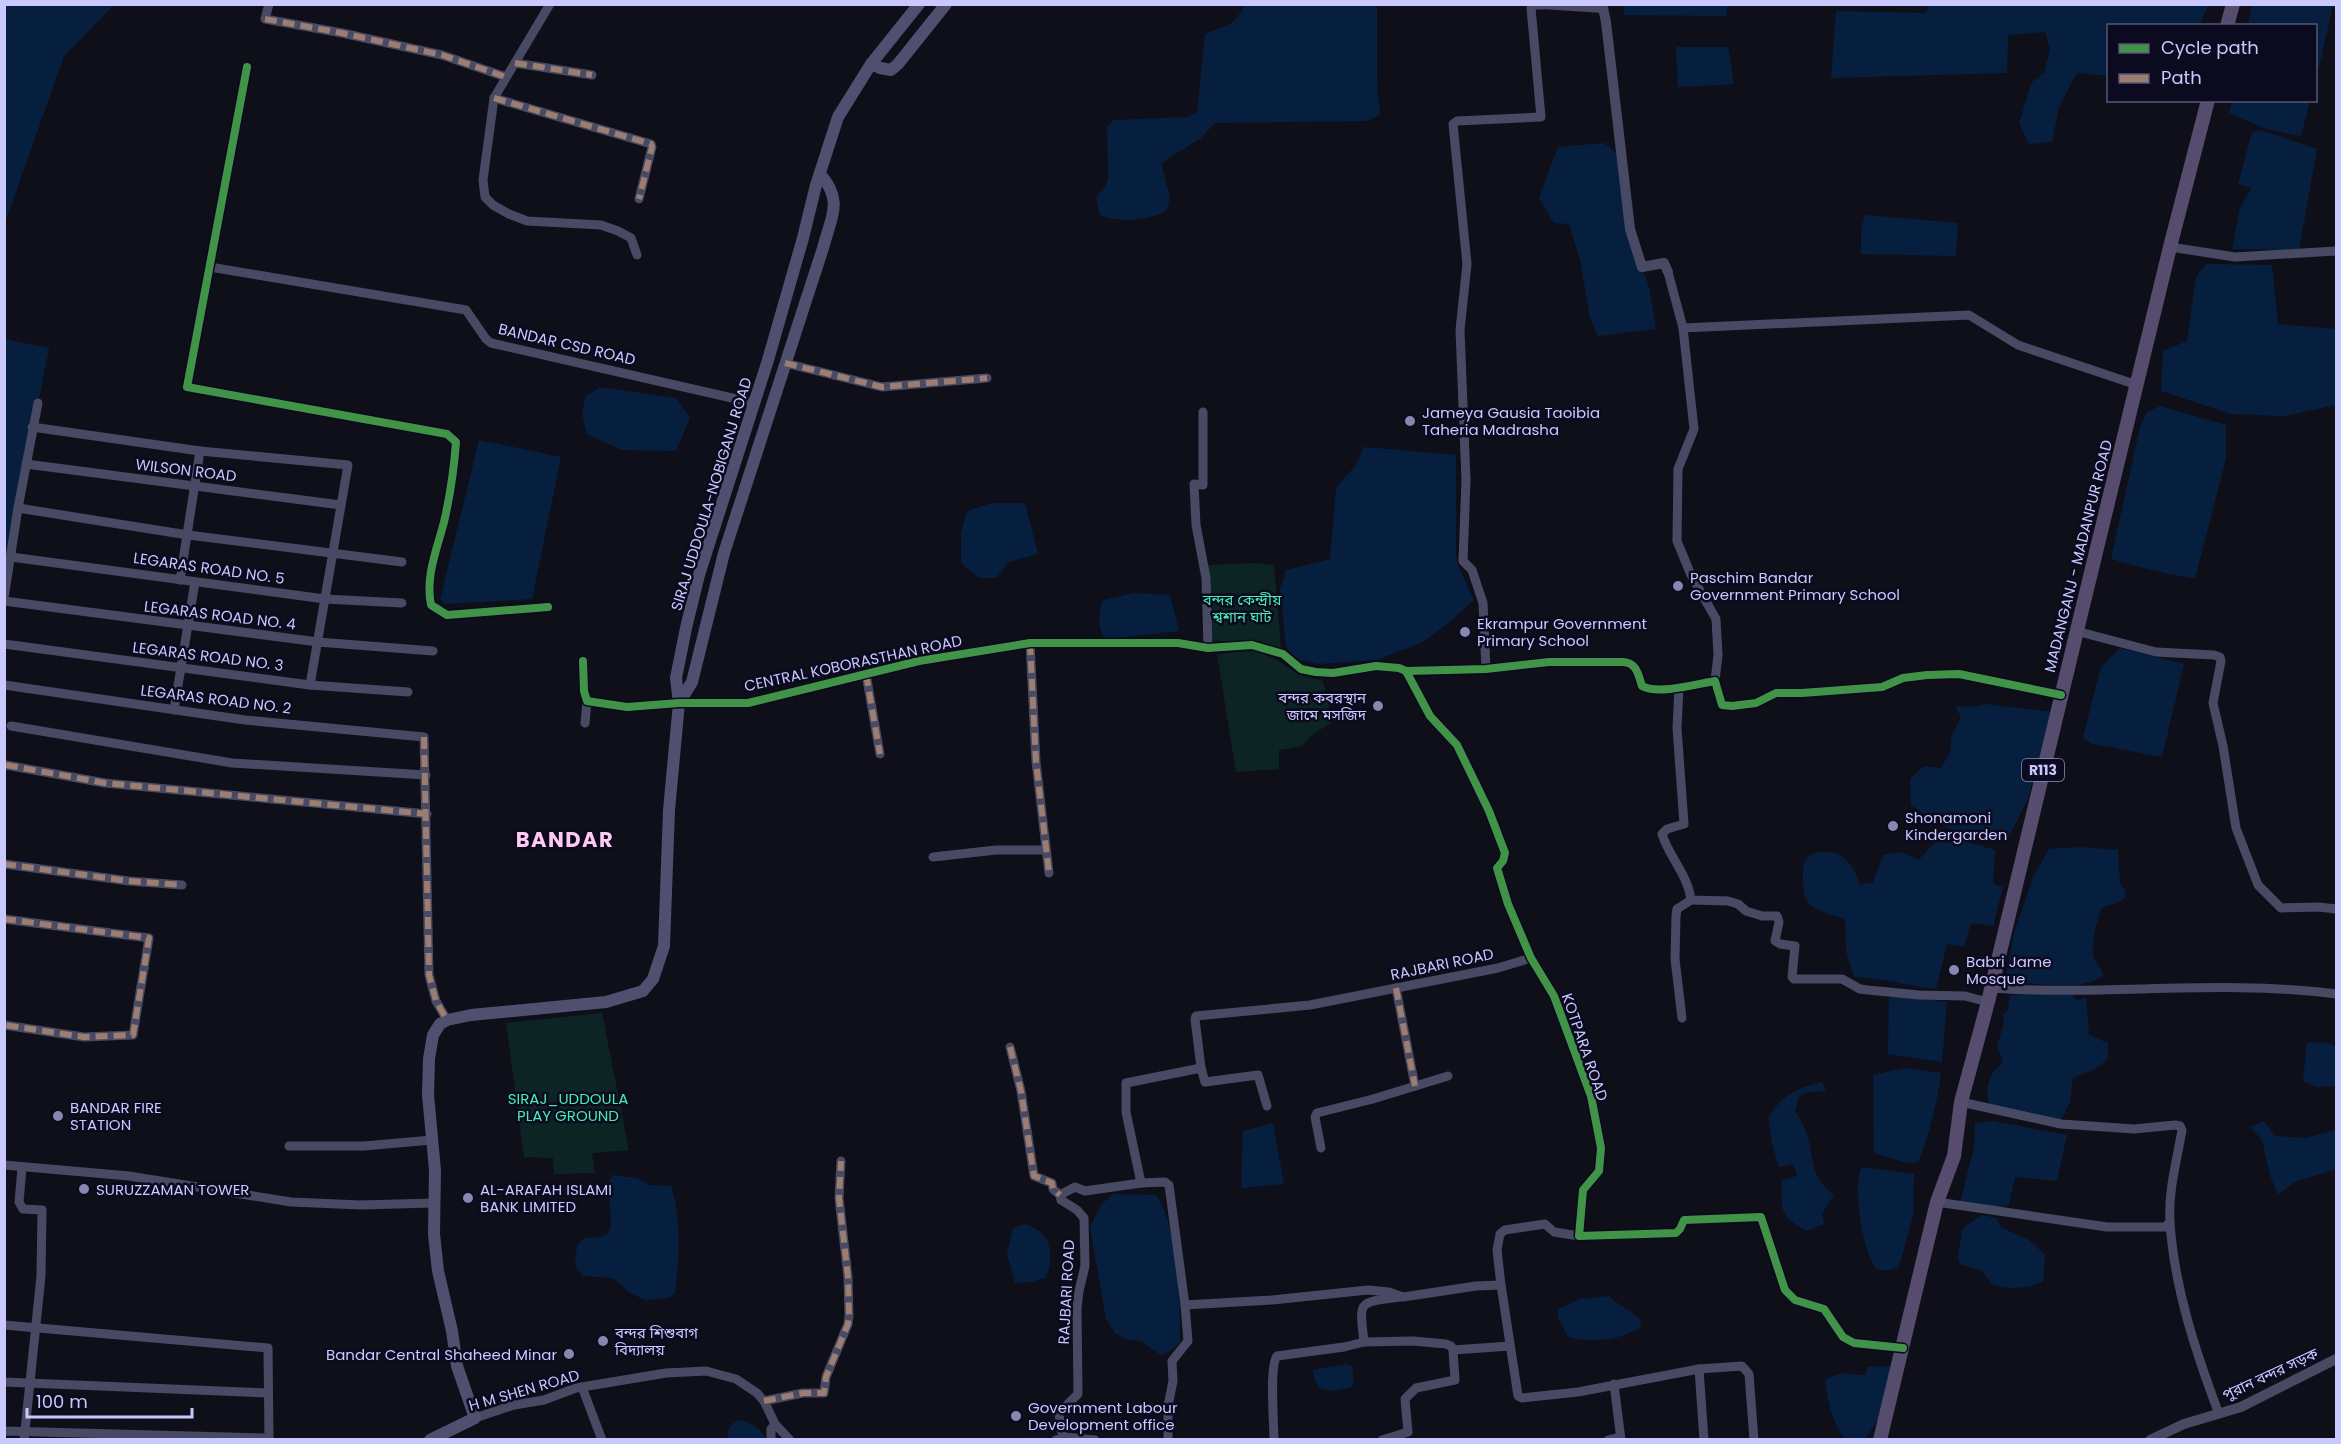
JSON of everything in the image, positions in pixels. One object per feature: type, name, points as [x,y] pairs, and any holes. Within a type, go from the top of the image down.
[{"type":"main road","name":"SIRAJ UDDOULA-NOBIGANJ ROAD","points":[[447,1020],[482,1014],[606,1002],[643,991],[652,980],[664,946],[669,810],[679,704],[676,678],[699,575],[754,403],[838,117],[871,64],[919,4]]},
{"type":"main road","points":[[871,64],[891,70],[946,4]]},
{"type":"main road","points":[[2228,24],[2233,4]]},
{"type":"main road","name":"MADANGANJ - MADANPUR ROAD","points":[[1880,1440],[1937,1202],[1954,1156],[1961,1102],[1988,1002],[2076,631],[2207,102]]},
{"type":"main road","name":"SIRAJ UDDOULA-NOBIGANJ ROAD","points":[[679,704],[696,670],[724,553],[773,407],[834,207],[835,195],[831,185],[820,174]]},
{"type":"main road","points":[[786,295],[805,300]]},
{"type":"main road","points":[[447,1020],[440,1024],[433,1035],[429,1059],[428,1095],[435,1170],[433,1203],[438,1271],[452,1331],[457,1366],[475,1418]]},
{"type":"main road","name":"H M SHEN ROAD","points":[[429,1440],[475,1418]]},
{"type":"street","points":[[269,4],[265,19],[442,55],[506,77]]},
{"type":"street","points":[[550,4],[494,98],[483,180],[485,197],[508,214],[527,220],[601,225],[618,231],[631,238],[637,255]]},
{"type":"street","points":[[1486,669],[1483,603],[1472,570],[1463,561],[1466,480],[1460,330],[1467,264],[1453,124],[1457,121],[1541,117],[1531,8],[1533,4],[1603,8],[1630,229],[1642,267],[1664,263],[1683,328],[1694,429],[1678,469],[1677,541],[1692,576],[1716,619],[1718,655],[1715,681],[1722,705],[1756,703],[1776,693],[1860,690],[1882,687],[1903,678],[1959,674],[2061,695]]},
{"type":"street","points":[[515,63],[592,75]]},
{"type":"street","points":[[247,67],[187,387],[447,434],[456,442],[455,461],[445,519],[431,571],[428,591],[431,605],[447,615],[548,607]]},
{"type":"street","points":[[494,98],[651,144],[639,199]]},
{"type":"street","points":[[2170,247],[2235,257],[2337,251]]},
{"type":"street","name":"BANDAR CSD ROAD","points":[[210,267],[466,310],[491,343],[754,403]]},
{"type":"street","points":[[1683,328],[1969,315],[2018,345],[2137,385]]},
{"type":"street","points":[[785,363],[882,387],[987,378]]},
{"type":"street","points":[[4,600],[18,508],[38,403]]},
{"type":"street","points":[[1203,412],[1203,485],[1194,484],[1196,525],[1206,578],[1208,648]]},
{"type":"street","points":[[32,428],[200,451],[348,465],[310,685]]},
{"type":"street","points":[[180,580],[200,451]]},
{"type":"street","name":"WILSON ROAD","points":[[26,464],[341,505]]},
{"type":"street","points":[[18,508],[188,535],[402,562]]},
{"type":"street","name":"LEGARAS ROAD NO. 5","points":[[11,557],[326,599],[402,603]]},
{"type":"street","points":[[174,710],[195,582]]},
{"type":"street","name":"LEGARAS ROAD NO. 4","points":[[4,600],[187,627],[318,642],[434,651]]},
{"type":"street","points":[[2076,631],[2156,652],[2220,657],[2213,703],[2223,746],[2236,828],[2258,885],[2281,908],[2337,909]]},
{"type":"street","name":"LEGARAS ROAD NO. 3","points":[[4,644],[310,685],[408,692]]},
{"type":"street","points":[[1030,644],[1035,762],[1049,873]]},
{"type":"street","name":"CENTRAL KOBORASTHAN ROAD","points":[[587,701],[627,706],[748,703],[919,661],[1030,644],[1178,644],[1208,648],[1252,645],[1283,654],[1301,669],[1333,674],[1376,666],[1406,671],[1486,669],[1549,662],[1630,662],[1635,666],[1642,686],[1648,689],[1715,681]]},
{"type":"street","points":[[583,661],[584,691],[587,701],[585,723]]},
{"type":"street","name":"KOTPARA ROAD","points":[[1406,671],[1430,716],[1456,745],[1489,812],[1504,853],[1503,861],[1497,868],[1508,904],[1531,958],[1554,996],[1591,1096],[1601,1148],[1599,1171],[1582,1190],[1579,1236]]},
{"type":"street","points":[[866,674],[880,754]]},
{"type":"street","name":"LEGARAS ROAD NO. 2","points":[[4,685],[245,720],[424,737],[426,775]]},
{"type":"street","points":[[1678,687],[1677,728],[1684,824],[1667,829],[1662,834],[1665,844],[1687,883],[1691,900]]},
{"type":"street","points":[[10,726],[232,763],[426,775],[429,975],[436,1001],[447,1020]]},
{"type":"street","points":[[6,765],[105,783],[427,814]]},
{"type":"street","points":[[933,857],[996,850],[1046,850]]},
{"type":"street","points":[[4,864],[182,885]]},
{"type":"street","points":[[1682,1018],[1675,959],[1676,916],[1677,909],[1691,900],[1728,901],[1738,904],[1746,911],[1762,916],[1777,916],[1779,922],[1775,941],[1795,946],[1792,977],[1794,979],[1842,978],[1868,990],[1919,995],[1965,996],[1988,1002]]},
{"type":"street","points":[[4,919],[149,938],[134,1035],[84,1037],[4,1025]]},
{"type":"street","name":"RAJBARI ROAD","points":[[1201,1068],[1194,1019],[1196,1016],[1310,1005],[1498,968],[1531,958]]},
{"type":"street","points":[[1991,988],[2030,991],[2211,987],[2302,990],[2337,994]]},
{"type":"street","points":[[1396,988],[1415,1086]]},
{"type":"street","points":[[1010,1047],[1021,1091],[1034,1176],[1052,1183],[1053,1189],[1060,1195],[1075,1187],[1085,1191],[1141,1183],[1165,1182],[1168,1185],[1188,1341],[1173,1357],[1168,1440]]},
{"type":"street","points":[[1141,1183],[1126,1112],[1126,1083],[1201,1068],[1205,1082],[1258,1075],[1267,1106]]},
{"type":"street","points":[[1321,1148],[1315,1114],[1448,1076]]},
{"type":"street","points":[[1961,1102],[2061,1124],[2134,1129],[2180,1126],[2182,1130],[2171,1197],[2170,1222],[2187,1320],[2195,1350],[2219,1414]]},
{"type":"street","points":[[289,1146],[364,1146],[432,1140]]},
{"type":"street","points":[[790,1440],[775,1424],[764,1401],[803,1393],[824,1393],[826,1377],[848,1324],[848,1277],[839,1198],[841,1161]]},
{"type":"street","points":[[4,1165],[129,1176],[291,1202],[361,1205],[433,1203]]},
{"type":"street","points":[[22,1168],[19,1202],[22,1209],[42,1210],[41,1276],[37,1327],[24,1436]]},
{"type":"street","name":"RAJBARI ROAD","points":[[1060,1195],[1061,1200],[1077,1210],[1084,1218],[1085,1266],[1077,1308],[1078,1394],[1059,1413],[1061,1438]]},
{"type":"street","points":[[1937,1202],[2107,1227],[2165,1227],[2170,1222]]},
{"type":"street","points":[[1754,1440],[1749,1374],[1742,1366],[1699,1369],[1578,1392],[1522,1398],[1518,1396],[1501,1285],[1498,1240],[1500,1234],[1505,1230],[1545,1224],[1554,1232],[1579,1236],[1676,1233],[1684,1220],[1761,1217],[1785,1290],[1795,1300],[1824,1309],[1843,1337],[1854,1343],[1903,1348]]},
{"type":"street","points":[[1364,1341],[1360,1309],[1369,1301],[1476,1286],[1501,1285]]},
{"type":"street","points":[[1185,1305],[1272,1300],[1368,1290],[1389,1292],[1403,1297]]},
{"type":"street","points":[[4,1325],[268,1348],[268,1439],[24,1436],[4,1431]]},
{"type":"street","points":[[1274,1440],[1274,1398],[1271,1371],[1273,1361],[1277,1356],[1344,1347],[1364,1341],[1413,1341],[1451,1346],[1455,1380],[1413,1390],[1405,1400],[1408,1432],[1382,1440]]},
{"type":"street","points":[[1453,1350],[1510,1346]]},
{"type":"street","name":"পুরান বন্দর সড়ক","points":[[2150,1440],[2184,1424],[2219,1414],[2265,1396],[2337,1359]]},
{"type":"street","points":[[1699,1369],[1704,1440]]},
{"type":"street","name":"H M SHEN ROAD","points":[[475,1418],[514,1405],[544,1400],[582,1387],[666,1373],[706,1371],[736,1379],[764,1401]]},
{"type":"street","points":[[4,1382],[268,1393]]},
{"type":"street","points":[[1608,1440],[1621,1438],[1614,1384]]},
{"type":"street","points":[[582,1387],[602,1440]]},
{"type":"street","points":[[771,1440],[771,1428],[775,1424]]},
{"type":"street","points":[[1061,1438],[1095,1440]]},
{"type":"green space","name":"বন্দর কেন্দ্রীয় শ্বশান ঘাট","points":[[1255,563],[1274,565],[1281,648],[1210,640],[1207,565]]},
{"type":"green space","points":[[1256,651],[1277,660],[1299,675],[1323,681],[1332,722],[1312,735],[1302,746],[1279,750],[1279,769],[1236,772],[1217,654]]},
{"type":"green space","name":"SIRAJ_UDDOULA PLAY GROUND","points":[[602,1013],[629,1150],[592,1153],[595,1173],[554,1174],[553,1158],[524,1157],[506,1023]]},
{"type":"water","points":[[5,4],[114,5],[64,56],[5,223]]},
{"type":"water","points":[[1929,4],[2208,5],[2200,24],[2107,24],[2107,76],[2077,73],[2059,107],[2052,142],[2029,144],[2019,123],[2032,82],[2044,73],[2050,50],[2045,32],[2008,35],[2007,73],[1831,78],[1836,11],[1926,13]]},
{"type":"water","points":[[1245,5],[1377,5],[1377,86],[1380,114],[1369,121],[1215,123],[1200,139],[1161,163],[1170,197],[1167,210],[1152,217],[1134,220],[1107,218],[1100,215],[1096,197],[1106,185],[1108,178],[1107,127],[1114,120],[1188,117],[1197,112],[1205,34],[1233,22]]},
{"type":"water","points":[[1623,5],[1727,5],[1727,16],[1624,15]]},
{"type":"water","points":[[2252,5],[2333,5],[2317,77],[2317,24],[2248,24]]},
{"type":"water","points":[[1676,47],[1728,47],[1734,84],[1678,87]]},
{"type":"water","points":[[2232,102],[2310,102],[2301,136],[2266,129],[2229,113]]},
{"type":"water","points":[[2260,130],[2317,149],[2299,250],[2232,249],[2240,208],[2251,188],[2238,184],[2252,132]]},
{"type":"water","points":[[1604,143],[1624,160],[1631,237],[1649,287],[1656,329],[1598,336],[1590,317],[1580,260],[1569,224],[1554,223],[1539,198],[1558,147]]},
{"type":"water","points":[[1865,215],[1958,223],[1956,256],[1861,254],[1861,229]]},
{"type":"water","points":[[2206,264],[2272,265],[2278,324],[2336,329],[2336,405],[2284,416],[2231,414],[2161,391],[2163,351],[2187,341],[2196,277]]},
{"type":"water","points":[[5,339],[49,348],[5,573]]},
{"type":"water","points":[[600,387],[676,398],[690,418],[676,451],[621,450],[587,434],[582,413],[586,396]]},
{"type":"water","points":[[2160,406],[2226,425],[2226,458],[2195,579],[2111,559],[2140,427],[2146,413]]},
{"type":"water","points":[[479,440],[561,457],[532,599],[445,604],[440,600]]},
{"type":"water","points":[[1364,447],[1456,455],[1456,557],[1474,600],[1421,643],[1376,660],[1318,664],[1300,660],[1291,654],[1286,646],[1280,590],[1286,570],[1330,559],[1336,488],[1356,465]]},
{"type":"water","points":[[992,503],[1025,503],[1038,554],[1009,562],[996,578],[979,578],[961,563],[961,533],[967,511]]},
{"type":"water","points":[[1134,593],[1170,595],[1179,631],[1106,639],[1099,620],[1103,600]]},
{"type":"water","points":[[2120,648],[2184,664],[2162,757],[2092,744],[2083,737],[2101,667]]},
{"type":"water","points":[[1985,704],[2053,712],[2028,798],[2007,841],[1968,836],[1944,826],[1911,805],[1910,779],[1924,766],[1941,768],[1951,751],[1951,738],[1961,717],[1955,706],[1971,707]]},
{"type":"water","points":[[1944,835],[1995,850],[1993,884],[2003,887],[1993,926],[1971,923],[1964,947],[1947,944],[1936,989],[1854,977],[1846,950],[1845,919],[1820,910],[1806,899],[1803,878],[1806,860],[1816,853],[1835,853],[1851,865],[1860,884],[1873,883],[1883,855],[1902,852],[1918,860]]},
{"type":"water","points":[[2080,847],[2118,850],[2120,884],[2125,890],[2125,897],[2101,909],[2093,940],[2094,958],[2103,975],[2084,984],[2071,985],[2042,984],[2006,977],[2014,933],[2033,877],[2049,849]]},
{"type":"water","points":[[2073,993],[2073,997],[2078,1000],[2086,998],[2089,1035],[2108,1043],[2108,1059],[2095,1069],[2073,1078],[2070,1102],[2061,1120],[1991,1106],[1988,1098],[1987,1090],[1991,1077],[2003,1062],[1997,1046],[2004,1023],[2003,1015],[2008,1010],[2010,995]]},
{"type":"water","points":[[1896,996],[1947,1002],[1942,1062],[1888,1054],[1889,998]]},
{"type":"water","points":[[2326,1042],[2336,1047],[2336,1086],[2316,1087],[2303,1081],[2307,1043]]},
{"type":"water","points":[[1904,1068],[1941,1073],[1932,1118],[1918,1162],[1906,1163],[1874,1153],[1873,1075]]},
{"type":"water","points":[[1822,1082],[1826,1091],[1808,1092],[1799,1096],[1795,1111],[1805,1129],[1820,1181],[1834,1195],[1822,1214],[1824,1224],[1806,1231],[1786,1216],[1784,1211],[1782,1180],[1797,1176],[1793,1164],[1779,1167],[1768,1118],[1773,1110],[1791,1094]]},
{"type":"water","points":[[1992,1121],[2067,1135],[2057,1181],[2015,1177],[2009,1205],[1989,1209],[1960,1203],[1974,1147],[1975,1123]]},
{"type":"water","points":[[2264,1121],[2276,1136],[2305,1138],[2336,1130],[2336,1169],[2295,1182],[2278,1195],[2270,1175],[2262,1140],[2250,1127]]},
{"type":"water","points":[[1273,1123],[1284,1184],[1241,1188],[1243,1131]]},
{"type":"water","points":[[1861,1167],[1914,1174],[1913,1215],[1899,1267],[1877,1270],[1867,1249],[1860,1220],[1858,1189]]},
{"type":"water","points":[[612,1175],[637,1178],[649,1185],[671,1186],[677,1212],[678,1252],[675,1292],[669,1298],[645,1300],[629,1292],[613,1278],[583,1276],[575,1266],[577,1246],[584,1238],[601,1237],[608,1233],[611,1226],[609,1182]]},
{"type":"water","points":[[1113,1194],[1155,1195],[1168,1223],[1176,1264],[1180,1342],[1171,1351],[1161,1355],[1141,1341],[1128,1340],[1115,1333],[1106,1319],[1090,1227],[1101,1205]]},
{"type":"water","points":[[1981,1215],[1997,1218],[2000,1227],[2029,1240],[2045,1255],[2043,1282],[2017,1288],[1997,1286],[1991,1284],[1982,1271],[1960,1264],[1958,1257],[1962,1229]]},
{"type":"water","points":[[1026,1224],[1038,1230],[1047,1241],[1050,1253],[1048,1273],[1045,1278],[1015,1283],[1007,1254],[1013,1228]]},
{"type":"water","points":[[1609,1296],[1641,1320],[1640,1328],[1605,1340],[1568,1337],[1558,1318],[1558,1309],[1580,1299]]},
{"type":"water","points":[[1345,1364],[1352,1366],[1354,1383],[1352,1387],[1334,1391],[1319,1388],[1313,1370]]},
{"type":"water","points":[[1891,1366],[1886,1395],[1876,1423],[1864,1439],[1845,1439],[1834,1419],[1825,1381],[1840,1374],[1865,1375],[1868,1367]]},
{"type":"water","points":[[739,1420],[755,1426],[767,1439],[728,1439],[730,1428]]},
{"type":"marked path","points":[[265,19],[442,55],[506,77]]},
{"type":"marked path","points":[[515,63],[592,75]]},
{"type":"marked path","points":[[494,98],[651,144],[639,199]]},
{"type":"marked path","points":[[785,363],[882,387],[987,378]]},
{"type":"marked path","points":[[1030,643],[1036,762],[1049,873]]},
{"type":"marked path","points":[[866,674],[880,754]]},
{"type":"marked path","points":[[424,737],[429,975],[436,1001],[447,1020]]},
{"type":"marked path","points":[[6,765],[105,783],[427,814]]},
{"type":"marked path","points":[[4,864],[129,881],[182,885]]},
{"type":"marked path","points":[[4,919],[149,938],[133,1035],[84,1037],[4,1025]]},
{"type":"marked path","points":[[1396,988],[1415,1086]]},
{"type":"marked path","points":[[1010,1047],[1021,1091],[1034,1176],[1052,1183],[1053,1189],[1060,1195]]},
{"type":"marked path","points":[[764,1401],[803,1393],[824,1393],[826,1377],[848,1324],[848,1277],[839,1198],[841,1161]]},
{"type":"cycle path","points":[[247,67],[187,387],[447,434],[456,442],[452,482],[431,574],[431,605],[447,615],[548,607]]},
{"type":"cycle path","points":[[583,661],[584,691],[587,701],[627,707],[679,703],[748,703],[919,661],[1030,643],[1178,643],[1208,648],[1252,645],[1283,654],[1301,669],[1333,673],[1376,666],[1399,668],[1406,671],[1486,669],[1549,662],[1623,662],[1631,664],[1638,673],[1642,686],[1649,688],[1678,688],[1715,681],[1722,705],[1732,706],[1756,703],[1776,693],[1882,687],[1903,678],[1927,675],[1959,674],[2061,695]]},
{"type":"cycle path","points":[[1406,671],[1430,716],[1457,745],[1489,811],[1505,853],[1503,861],[1497,868],[1508,904],[1531,958],[1554,996],[1591,1096],[1601,1148],[1599,1171],[1583,1190],[1579,1236],[1676,1233],[1684,1220],[1761,1217],[1785,1290],[1795,1300],[1824,1309],[1843,1337],[1854,1343],[1903,1348]]},
{"type":"place","name":"Jameya Gausia Taoibia Taheria Madrasha","points":[[1410,421]]},
{"type":"place","name":"Paschim Bandar Government Primary School","points":[[1678,586]]},
{"type":"place","name":"Ekrampur Government Primary School","points":[[1465,632]]},
{"type":"place","name":"বন্দর কবরস্থান জামে মসজিদ","points":[[1378,706]]},
{"type":"place","name":"Shonamoni Kindergarden","points":[[1893,826]]},
{"type":"place","name":"Babri Jame Mosque","points":[[1954,970]]},
{"type":"place","name":"BANDAR FIRE STATION","points":[[58,1116]]},
{"type":"place","name":"SURUZZAMAN TOWER","points":[[84,1189]]},
{"type":"place","name":"AL-ARAFAH ISLAMI BANK LIMITED","points":[[468,1198]]},
{"type":"place","name":"বন্দর শিশুবাগ বিদ্যালয়","points":[[603,1341]]},
{"type":"place","name":"Bandar Central Shaheed Minar","points":[[569,1354]]},
{"type":"place","name":"Government Labour Development office","points":[[1016,1416]]},
{"type":"district","name":"BANDAR","points":[[565,839]]}]
